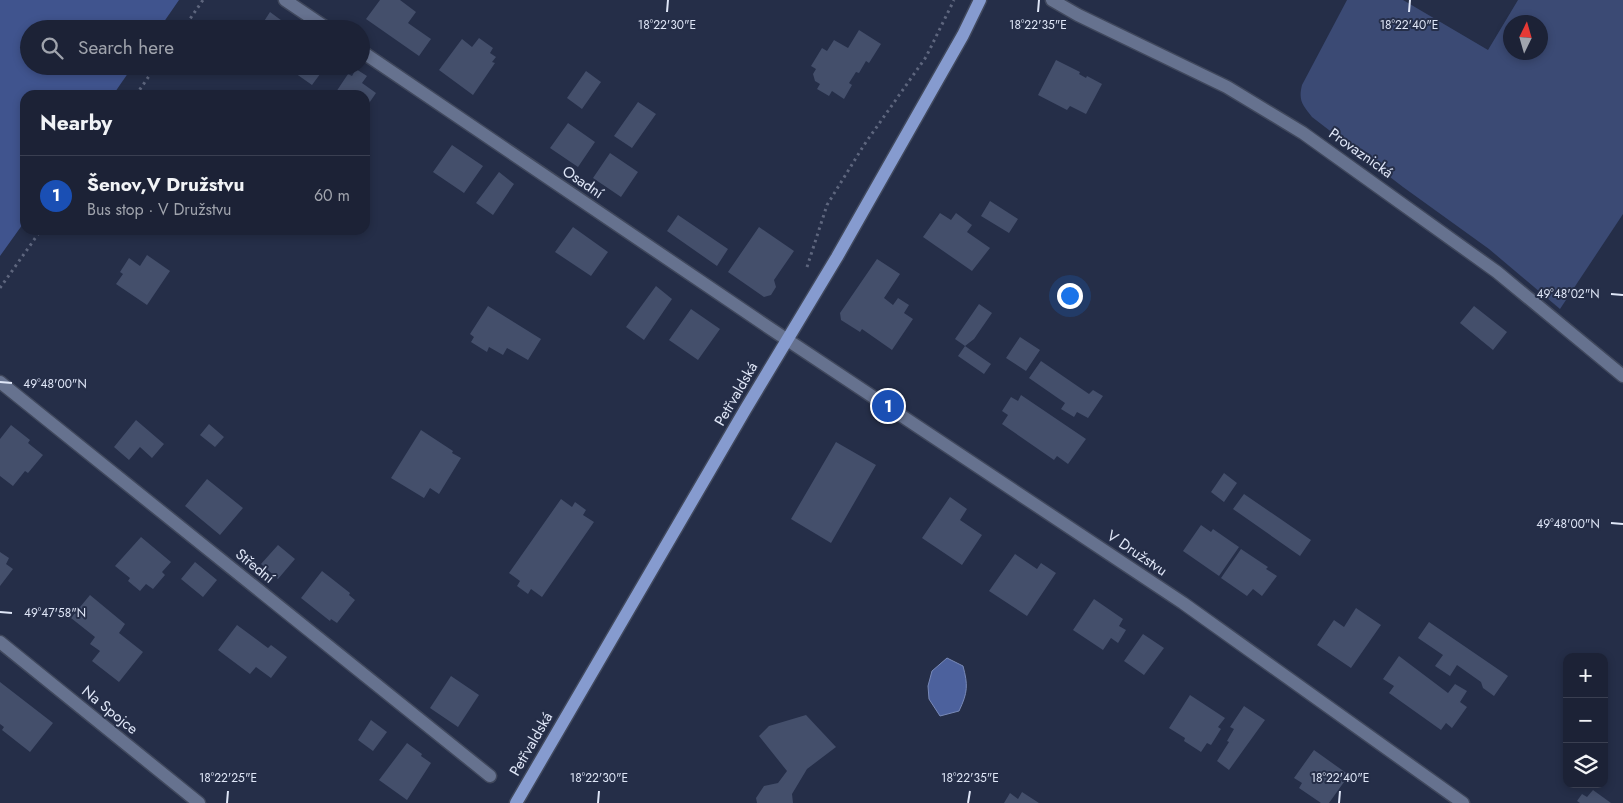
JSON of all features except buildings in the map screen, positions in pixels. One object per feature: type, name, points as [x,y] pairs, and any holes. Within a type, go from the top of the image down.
[{"type":"main road","name":"Petřvaldská","points":[[516,803],[786,339],[836,257],[949,61],[980,0]]},
{"type":"street","points":[[285,0],[315,20]]},
{"type":"street","name":"Provaznická","points":[[1052,0],[1078,16],[1227,87],[1303,132],[1497,272],[1623,376]]},
{"type":"street","name":"Osadní","points":[[370,57],[786,339]]},
{"type":"street","name":"V Družstvu","points":[[786,339],[1182,603],[1463,803]]},
{"type":"street","name":"Střední","points":[[0,382],[490,776]]},
{"type":"street","name":"Na Spojce","points":[[0,642],[200,803]]},
{"type":"path","points":[[189,20],[203,0]]},
{"type":"path","points":[[807,268],[827,205],[864,145],[926,57],[954,0]]},
{"type":"path","points":[[139,90],[150,75]]},
{"type":"path","points":[[0,288],[37,235]]},
{"type":"shaded area","points":[[0,0],[179,0],[165,20],[20,20],[20,75],[127,75],[116,90],[20,90],[20,228],[0,256]]},
{"type":"shaded area","points":[[1347,0],[1403,0],[1488,50],[1503,25],[1503,60],[1548,60],[1548,15],[1509,15],[1518,0],[1623,0],[1623,214],[1560,309],[1489,249],[1403,187],[1312,117],[1302,102],[1302,85]]},
{"type":"shaded area","points":[[947,658],[963,666],[966,689],[959,711],[940,716],[929,699],[928,686],[932,671]]},
{"type":"place","name":"Šenov,V Družstvu","points":[[888,406]]}]
